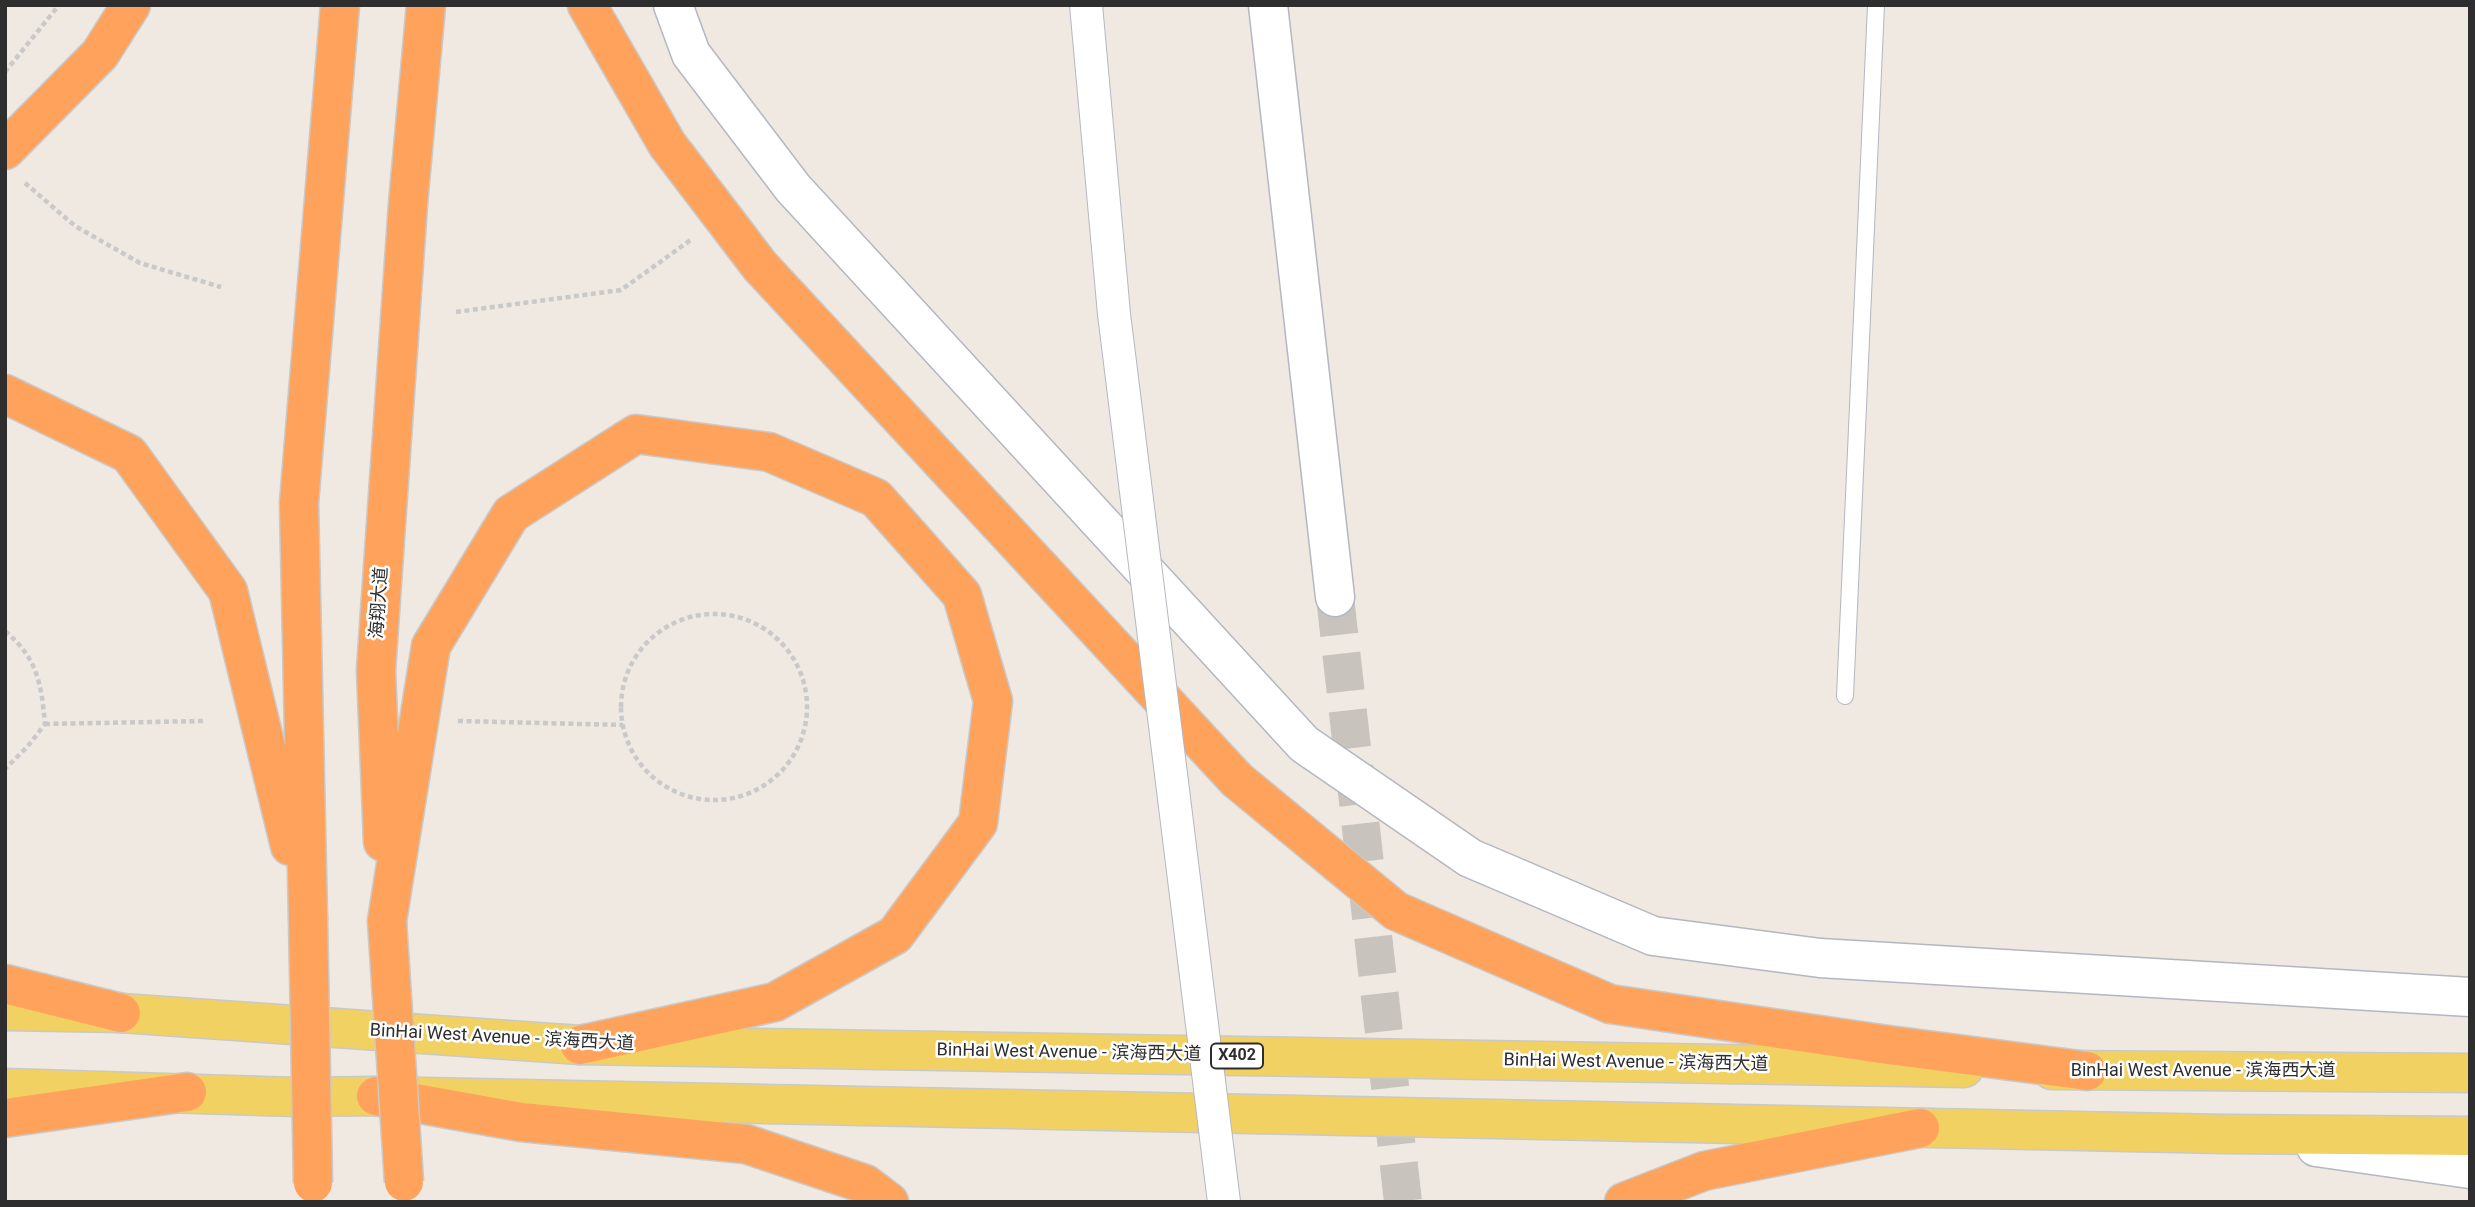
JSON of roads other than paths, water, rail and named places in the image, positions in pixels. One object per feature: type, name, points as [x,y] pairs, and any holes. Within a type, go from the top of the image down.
[{"type":"highway","points":[[5,150],[100,54],[131,5]]},
{"type":"highway","points":[[312,1195],[299,503],[340,5]]},
{"type":"highway","name":"海翔大道","points":[[406,1195],[387,921],[376,670],[408,204],[426,5]]},
{"type":"highway","points":[[587,5],[667,144],[760,267],[1237,779],[1396,911],[1610,1004],[2087,1071]]},
{"type":"highway","points":[[5,394],[129,454],[228,591],[308,917]]},
{"type":"highway","points":[[387,921],[431,646],[511,514],[636,434],[769,452],[876,498],[962,595],[993,701],[978,823],[895,934],[775,1002],[580,1045]]},
{"type":"highway","points":[[5,984],[121,1013]]},
{"type":"highway","points":[[5,1118],[187,1092]]},
{"type":"highway","points":[[376,1096],[521,1122],[746,1144],[865,1184],[889,1202]]},
{"type":"highway","points":[[1624,1202],[1704,1171],[1920,1128]]},
{"type":"main road","points":[[673,5],[691,54],[793,188],[1304,744],[1470,858],[1653,936],[1819,958],[2470,997]]},
{"type":"main road","points":[[1268,5],[1335,597]]},
{"type":"main road","name":"BinHai West Avenue - 滨海西大道","points":[[5,1010],[121,1013],[580,1045],[2087,1071],[2470,1073]]},
{"type":"main road","points":[[5,1088],[295,1097],[376,1096],[2224,1134],[2470,1136]]},
{"type":"main road","points":[[2224,1134],[2470,1169]]},
{"type":"street","points":[[1086,5],[1114,314],[1224,1202]]},
{"type":"lane","points":[[1844,696],[1876,5]]},
{"type":"tunnel","points":[[1335,597],[1403,1202]]}]
